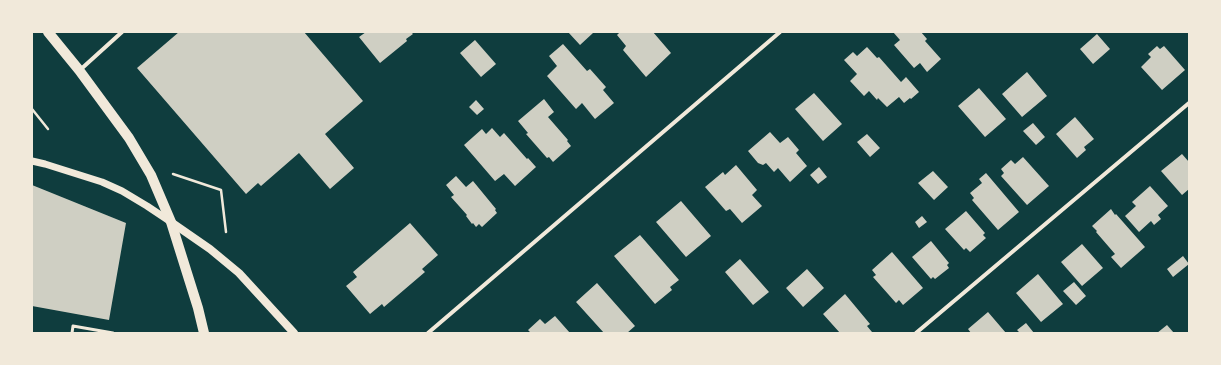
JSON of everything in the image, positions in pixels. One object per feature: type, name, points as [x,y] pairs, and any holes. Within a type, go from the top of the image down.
[{"type":"main road","points":[[48,32],[79,70],[129,138],[151,175],[171,222],[198,308],[204,333]]},
{"type":"main road","points":[[171,222],[210,249],[239,274],[294,333]]},
{"type":"street","points":[[79,70],[122,32]]},
{"type":"street","points":[[428,333],[780,32]]},
{"type":"street","points":[[916,333],[1189,103]]},
{"type":"street","points":[[32,160],[102,182],[147,206],[171,222]]},
{"type":"lane","points":[[72,333],[73,326],[113,333]]},
{"type":"path","points":[[32,109],[48,129]]},
{"type":"path","points":[[173,174],[221,190],[226,232]]},
{"type":"building","points":[[179,32],[304,32],[363,101],[325,134],[354,168],[330,189],[299,153],[261,186],[258,183],[246,194],[137,68]]},
{"type":"building","points":[[366,32],[411,32],[413,34],[406,39],[407,41],[380,63],[359,37]]},
{"type":"building","points":[[568,32],[592,32],[593,33],[580,45]]},
{"type":"building","points":[[620,32],[653,32],[671,53],[646,77],[623,50],[626,46],[617,35]]},
{"type":"building","points":[[893,32],[921,32],[927,39],[925,41],[941,59],[927,72],[920,63],[914,68],[894,45],[900,40]]},
{"type":"building","points":[[1097,34],[1110,49],[1093,64],[1080,49]]},
{"type":"building","points":[[475,40],[496,64],[481,77],[460,53]]},
{"type":"building","points":[[563,44],[587,71],[590,69],[606,87],[603,90],[614,103],[595,119],[582,103],[576,109],[547,76],[557,66],[549,56]]},
{"type":"building","points":[[1157,46],[1160,49],[1164,46],[1185,70],[1162,90],[1141,67],[1151,57],[1148,54]]},
{"type":"building","points":[[867,47],[877,58],[879,57],[901,82],[906,77],[919,92],[904,103],[899,97],[887,107],[878,98],[877,100],[869,91],[864,96],[850,81],[857,74],[844,60],[853,52],[857,56]]},
{"type":"building","points":[[1027,72],[1047,96],[1022,117],[1002,94]]},
{"type":"building","points":[[979,88],[1006,119],[985,137],[958,106]]},
{"type":"building","points":[[814,93],[842,124],[823,141],[795,109]]},
{"type":"building","points":[[544,99],[554,112],[548,117],[568,140],[567,141],[571,146],[553,162],[549,157],[547,158],[526,134],[528,133],[518,121]]},
{"type":"building","points":[[476,100],[484,109],[477,115],[469,107]]},
{"type":"building","points":[[1075,117],[1094,139],[1084,147],[1086,150],[1077,158],[1056,134]]},
{"type":"building","points":[[1033,123],[1045,137],[1036,145],[1023,131]]},
{"type":"building","points":[[492,128],[500,137],[504,133],[536,167],[515,186],[504,174],[495,181],[464,145],[482,129],[486,134]]},
{"type":"building","points":[[770,132],[780,143],[788,137],[799,150],[796,153],[807,166],[790,182],[778,168],[774,172],[766,163],[763,165],[758,163],[748,151]]},
{"type":"building","points":[[867,134],[880,148],[870,157],[857,142]]},
{"type":"building","points":[[1182,154],[1189,162],[1189,189],[1182,195],[1161,171]]},
{"type":"building","points":[[1023,157],[1049,186],[1027,205],[1001,176],[1004,173],[1001,169],[1011,160],[1015,164]]},
{"type":"building","points":[[736,165],[757,190],[752,195],[762,206],[742,223],[730,209],[726,211],[705,187],[723,172],[725,175]]},
{"type":"building","points":[[819,167],[827,177],[818,184],[810,175]]},
{"type":"building","points":[[933,171],[948,187],[934,200],[918,183]]},
{"type":"building","points":[[986,173],[1019,212],[998,230],[972,200],[974,198],[970,193],[982,183],[979,179]]},
{"type":"building","points":[[456,176],[466,187],[473,181],[496,209],[495,210],[497,213],[482,227],[479,224],[476,227],[473,223],[472,224],[466,216],[467,215],[451,197],[454,195],[446,185]]},
{"type":"building","points":[[32,185],[126,223],[109,320],[32,306]]},
{"type":"building","points":[[1150,186],[1168,206],[1158,215],[1161,219],[1154,225],[1151,221],[1139,232],[1125,216],[1136,206],[1132,202]]},
{"type":"building","points":[[681,201],[711,236],[686,257],[656,222]]},
{"type":"building","points":[[1111,209],[1145,247],[1121,268],[1111,257],[1115,254],[1092,226]]},
{"type":"building","points":[[966,211],[985,233],[983,235],[986,238],[970,252],[966,248],[964,250],[945,229]]},
{"type":"building","points":[[922,216],[927,222],[919,228],[915,222]]},
{"type":"building","points":[[410,223],[438,255],[422,269],[425,272],[384,307],[382,304],[370,314],[346,286],[357,277],[353,272]]},
{"type":"building","points":[[640,235],[679,280],[670,287],[672,290],[655,304],[614,256]]},
{"type":"building","points":[[931,241],[949,263],[947,265],[949,268],[935,279],[933,277],[931,279],[912,257]]},
{"type":"building","points":[[1082,244],[1103,268],[1082,286],[1061,262]]},
{"type":"building","points":[[892,252],[923,288],[903,305],[899,300],[896,303],[873,277],[876,275],[872,270]]},
{"type":"building","points":[[1183,256],[1189,264],[1173,277],[1167,269]]},
{"type":"building","points":[[740,259],[769,292],[753,305],[725,272]]},
{"type":"building","points":[[807,269],[824,288],[803,307],[786,288]]},
{"type":"building","points":[[1038,274],[1063,304],[1041,322],[1016,293]]},
{"type":"building","points":[[1074,282],[1086,296],[1076,305],[1063,291]]},
{"type":"building","points":[[597,283],[635,326],[627,333],[604,333],[576,302]]},
{"type":"building","points":[[845,294],[870,324],[867,326],[872,332],[871,333],[840,333],[823,314]]},
{"type":"building","points":[[988,312],[1006,333],[971,333],[968,329]]},
{"type":"building","points":[[555,316],[570,333],[531,333],[528,330],[540,319],[545,324]]},
{"type":"building","points":[[1026,323],[1034,333],[1020,333],[1017,330]]},
{"type":"building","points":[[1167,325],[1174,333],[1157,333]]}]
